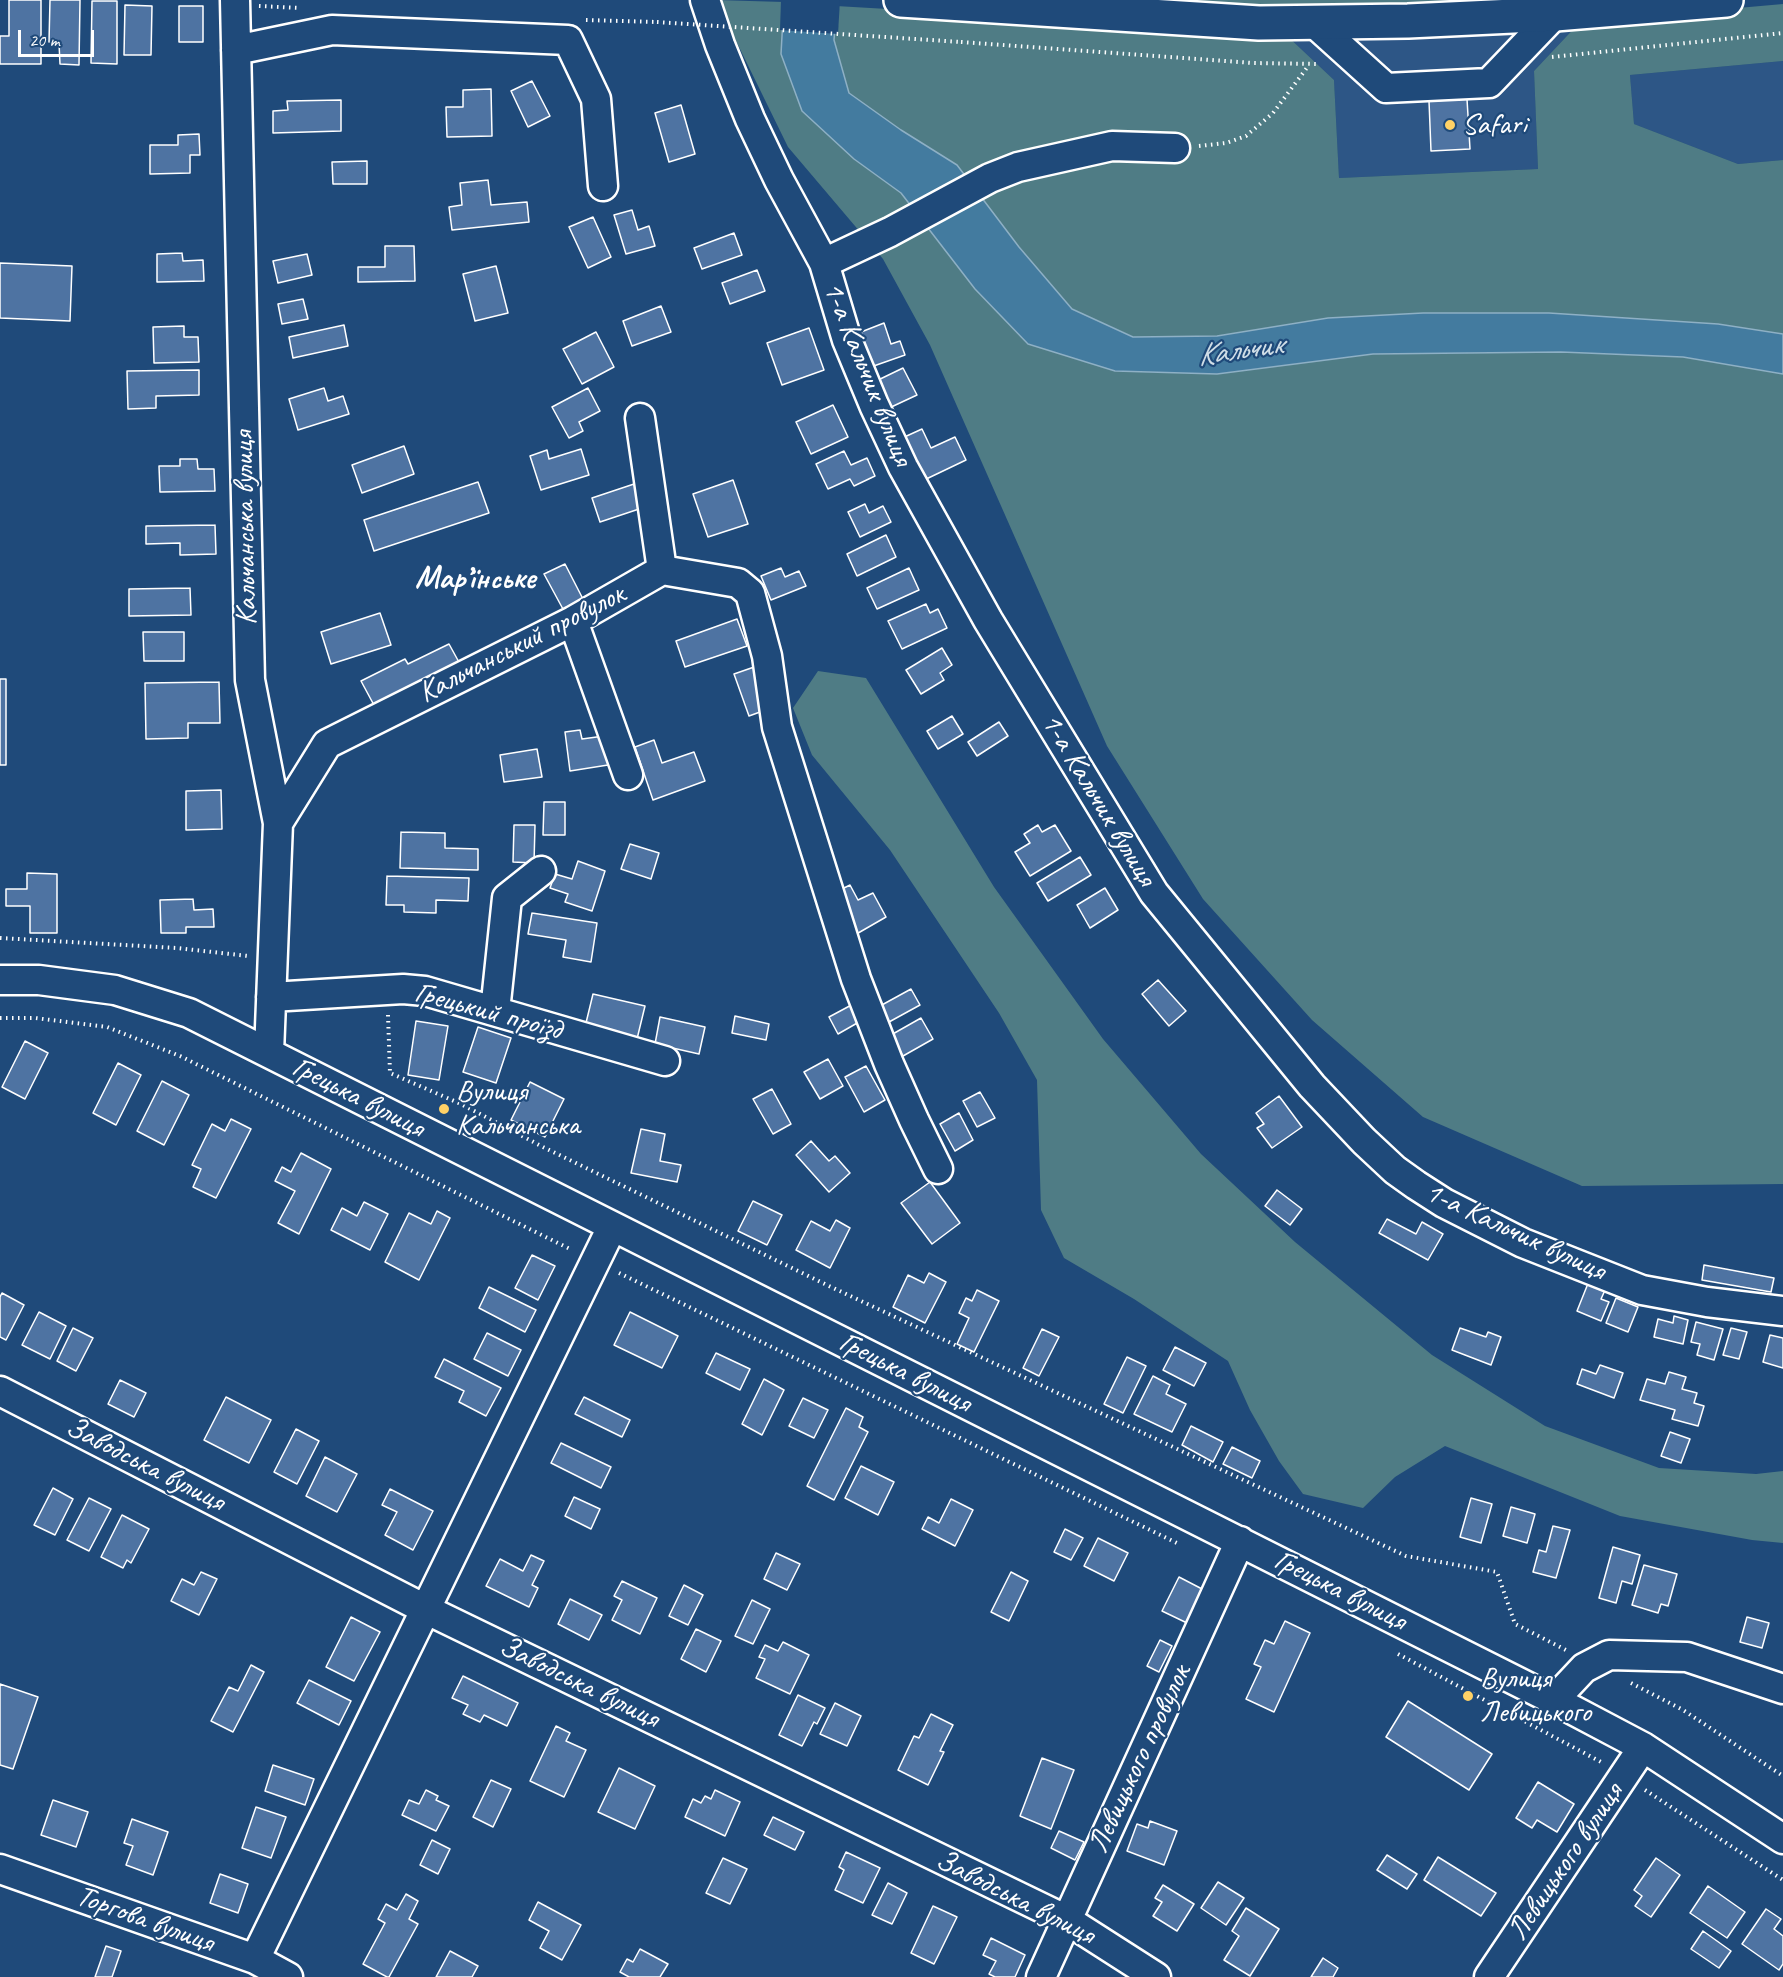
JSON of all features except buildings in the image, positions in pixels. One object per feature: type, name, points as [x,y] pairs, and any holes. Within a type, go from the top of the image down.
[{"type":"main road","points":[[901,0],[1259,23],[1408,21],[1555,14],[1726,0]]},
{"type":"street","name":"Кальчанська вулиця","points":[[235,0],[250,680],[278,823],[269,1053]]},
{"type":"street","name":"1-а Кальчик вулиця","points":[[705,0],[720,45],[750,119],[779,180],[824,262],[847,340],[874,405],[903,467],[988,620],[1154,893],[1312,1086],[1395,1170],[1444,1203],[1523,1243],[1642,1290],[1707,1302],[1783,1311]]},
{"type":"street","points":[[1313,22],[1386,88],[1489,83],[1555,14]]},
{"type":"street","points":[[236,50],[332,30],[568,40],[596,99],[603,186]]},
{"type":"street","points":[[824,262],[890,232],[990,178],[1018,167],[1112,146],[1175,148]]},
{"type":"street","name":"Кальчанський провулок","points":[[278,823],[327,744],[573,621],[662,570],[640,418]]},
{"type":"street","points":[[662,570],[738,583],[750,593],[767,656],[777,727],[856,979],[889,1064],[939,1169]]},
{"type":"street","points":[[573,621],[628,775]]},
{"type":"street","points":[[495,1011],[507,898],[541,871]]},
{"type":"street","name":"Грецька вулиця","points":[[0,980],[39,980],[115,990],[189,1013],[1554,1700],[1643,1747],[1783,1839]]},
{"type":"street","name":"Грецький проїзд","points":[[271,997],[388,990],[425,991],[665,1061]]},
{"type":"street","points":[[255,1959],[612,1227]]},
{"type":"street","name":"Заводська вулиця","points":[[0,1391],[425,1609],[1067,1920],[1156,1977]]},
{"type":"street","name":"Левицького провулок","points":[[1041,1977],[1240,1541]]},
{"type":"street","points":[[1554,1700],[1584,1668],[1609,1655],[1687,1657],[1783,1689]]},
{"type":"street","name":"Левицького вулиця","points":[[1489,1977],[1643,1747]]},
{"type":"street","name":"Торгова вулиця","points":[[0,1869],[255,1959],[288,1977]]},
{"type":"path","points":[[657,22],[961,42]]},
{"type":"path","points":[[1175,148],[1226,143],[1246,136],[1273,113],[1309,64]]},
{"type":"path","points":[[0,938],[177,948],[273,959]]},
{"type":"path","points":[[388,990],[390,1073],[461,1104],[543,1147],[819,1281],[1406,1556],[1497,1572],[1515,1624],[1683,1710],[1783,1776]]},
{"type":"path","points":[[0,1018],[35,1018],[107,1027],[180,1056],[595,1261],[1185,1547]]},
{"type":"path","points":[[1394,1652],[1600,1760],[1783,1880]]},
{"type":"shaded area","points":[[1580,22],[1534,71],[1538,169],[1339,178],[1334,80],[1283,32]]},
{"type":"shaded area","points":[[1783,61],[1783,160],[1738,164],[1634,124],[1630,75]]},
{"type":"green space","points":[[716,0],[784,2],[854,159],[901,193],[975,289],[1028,344],[1115,371],[1217,374],[1373,354],[1561,352],[1683,357],[1783,374],[1783,1184],[1582,1186],[1423,1117],[1312,1020],[1203,899],[1107,746],[930,345],[883,259],[788,147]]},
{"type":"green space","points":[[1041,0],[1611,0],[1407,11]]},
{"type":"green space","points":[[1783,4],[1783,61],[1630,75],[1634,124],[1738,164],[1783,160],[1783,334],[1718,324],[1328,318],[1217,336],[1134,337],[1072,309],[1019,247],[901,130],[849,93],[834,40],[836,6],[1283,32],[1334,80],[1339,178],[1538,169],[1534,71],[1580,22]]},
{"type":"green space","points":[[818,671],[866,678],[994,887],[1103,1039],[1201,1154],[1295,1242],[1432,1355],[1545,1426],[1659,1468],[1756,1474],[1783,1471],[1783,1543],[1752,1540],[1620,1516],[1445,1446],[1395,1477],[1363,1508],[1303,1494],[1279,1461],[1250,1410],[1228,1361],[1134,1299],[1064,1258],[1041,1210],[1037,1080],[999,1013],[890,850],[812,755],[793,708]]},
{"type":"water","name":"Кальчик","points":[[784,0],[837,0],[834,40],[849,93],[901,130],[957,165],[1019,247],[1072,309],[1133,337],[1217,336],[1328,318],[1423,313],[1549,313],[1718,324],[1783,334],[1783,374],[1683,357],[1561,352],[1373,354],[1217,374],[1115,371],[1028,344],[975,289],[901,193],[854,159],[802,111],[781,54]]},
{"type":"pier","points":[[781,0],[840,0],[838,34],[780,30]]},
{"type":"place","name":"Safari","points":[[1450,125]]},
{"type":"place","name":"Вулиця Кальчанська","points":[[444,1109]]},
{"type":"place","name":"Вулиця Левицького","points":[[1468,1696]]},
{"type":"district","name":"Мар’їнське","points":[[475,580]]}]
